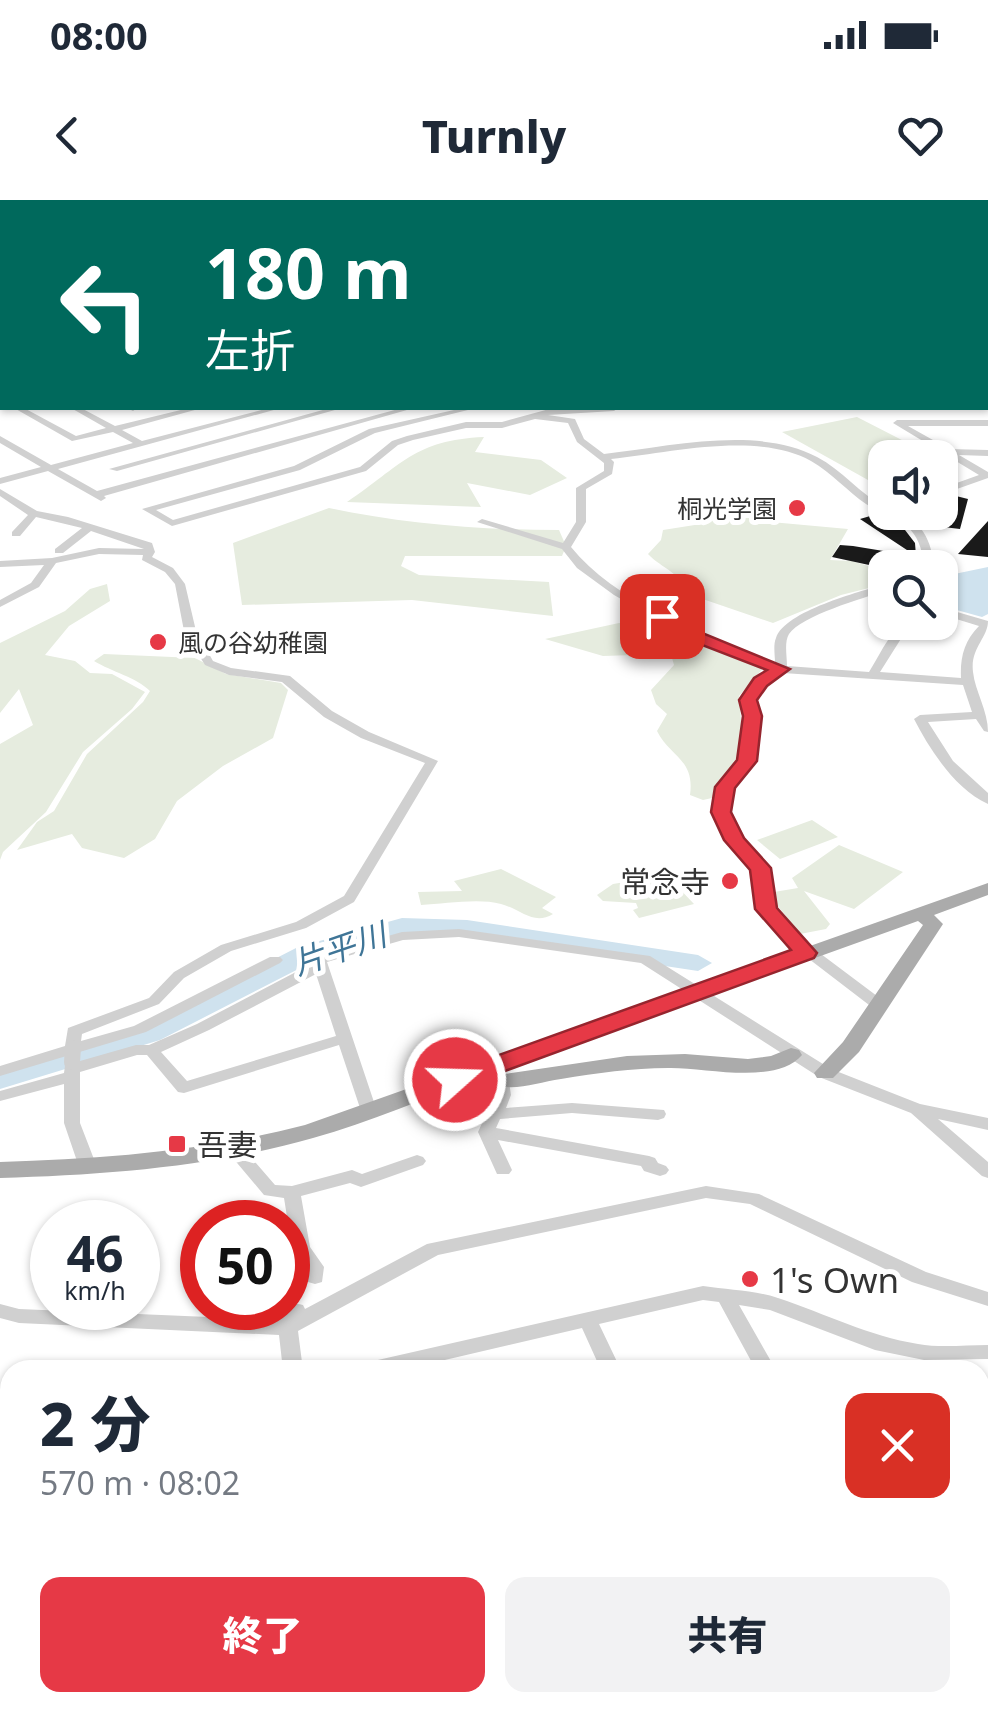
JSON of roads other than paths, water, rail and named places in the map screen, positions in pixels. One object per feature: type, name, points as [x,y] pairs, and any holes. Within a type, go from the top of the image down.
[{"type":"main road","points":[[0,1170],[135,1166],[236,1151],[492,1076],[696,993],[988,889]]},
{"type":"main road","points":[[825,1073],[851,1047],[932,924],[921,913]]},
{"type":"main road","points":[[492,1076],[671,1060],[766,1066],[792,1055]]},
{"type":"street","points":[[0,290],[0,299]]},
{"type":"street","points":[[22,410],[75,439],[190,410]]},
{"type":"street","points":[[79,410],[142,444]]},
{"type":"street","points":[[136,410],[152,419]]},
{"type":"street","points":[[0,481],[270,410]]},
{"type":"street","points":[[138,483],[114,468],[331,410]]},
{"type":"street","points":[[0,438],[98,496],[403,410]]},
{"type":"street","points":[[463,410],[372,430],[310,462],[147,510],[170,523],[176,522],[363,469],[404,440],[459,426],[502,426],[553,411],[573,410]]},
{"type":"street","points":[[534,416],[572,421],[580,440],[604,457],[609,472],[580,488],[581,522],[566,547]]},
{"type":"street","points":[[924,440],[896,423],[988,423]]},
{"type":"street","points":[[325,431],[348,441]]},
{"type":"street","points":[[604,457],[745,444],[776,447],[814,459],[868,503]]},
{"type":"street","points":[[958,452],[988,452]]},
{"type":"street","points":[[226,459],[238,465]]},
{"type":"street","points":[[958,459],[987,475]]},
{"type":"street","points":[[251,472],[263,478]]},
{"type":"street","points":[[958,485],[987,475]]},
{"type":"street","points":[[0,492],[34,514],[71,518],[104,536],[148,545],[150,552],[146,558],[169,570],[180,584],[190,631],[206,660],[229,671],[286,678],[328,714],[364,735],[432,761],[350,899],[302,925],[226,948],[193,964],[154,1001],[74,1031],[72,1123],[88,1167]]},
{"type":"street","points":[[16,534],[34,514]]},
{"type":"street","points":[[482,522],[566,547],[582,566],[618,593],[696,637],[781,669],[970,682]]},
{"type":"street","points":[[60,550],[89,527]]},
{"type":"street","points":[[0,564],[52,561],[99,551],[150,552]]},
{"type":"street","points":[[0,604],[35,585],[52,561]]},
{"type":"street","points":[[781,669],[782,636],[786,630],[826,608],[868,593]]},
{"type":"street","points":[[958,616],[987,624],[967,645],[964,655],[970,682],[981,698],[979,715],[988,728]]},
{"type":"street","points":[[872,676],[895,640]]},
{"type":"street","points":[[781,669],[760,682],[748,700],[753,716],[747,761],[731,775],[722,802],[726,825],[742,858],[761,868],[766,909],[806,953],[880,1005]]},
{"type":"street","points":[[979,715],[920,718],[936,750],[964,782],[988,800]]},
{"type":"street","points":[[369,1112],[319,960],[402,936],[458,933],[645,959],[825,1073],[916,1109],[988,1124]]},
{"type":"street","points":[[0,1071],[140,1029],[275,960]]},
{"type":"street","points":[[0,1096],[72,1064],[152,1050],[204,1028],[321,965]]},
{"type":"street","points":[[152,1050],[184,1088],[345,1038]]},
{"type":"street","points":[[486,1132],[503,1095],[492,1076]]},
{"type":"street","points":[[496,1114],[572,1108],[658,1114]]},
{"type":"street","points":[[916,1109],[988,1172]]},
{"type":"street","points":[[486,1132],[503,1170]]},
{"type":"street","points":[[486,1132],[650,1162],[650,1168],[660,1170]]},
{"type":"street","points":[[236,1151],[270,1191],[292,1192],[352,1176],[360,1181],[416,1161]]},
{"type":"street","points":[[292,1192],[300,1248],[315,1266],[315,1277]]},
{"type":"street","points":[[310,1310],[432,1249],[706,1192],[753,1198],[919,1277],[988,1300]]},
{"type":"street","points":[[411,1360],[688,1294],[726,1294],[772,1303],[875,1344],[924,1352],[988,1352]]},
{"type":"street","points":[[726,1294],[760,1360]]},
{"type":"street","points":[[0,1312],[20,1316],[180,1318]]},
{"type":"street","points":[[587,1318],[606,1360]]},
{"type":"street","points":[[291,1330],[293,1360]]},
{"type":"water","points":[[988,567],[988,614],[982,617],[958,610],[958,573]]},
{"type":"waterway","name":"片平川","points":[[0,1079],[150,1034],[308,953],[402,926],[467,928],[698,963]]},
{"type":"place","name":"桐光学園","points":[[797,508]]},
{"type":"place","name":"風の谷幼稚園","points":[[158,642]]},
{"type":"place","name":"常念寺","points":[[730,881]]},
{"type":"place","name":"吾妻","points":[[177,1144]]},
{"type":"place","name":"1's Own","points":[[750,1279]]}]
